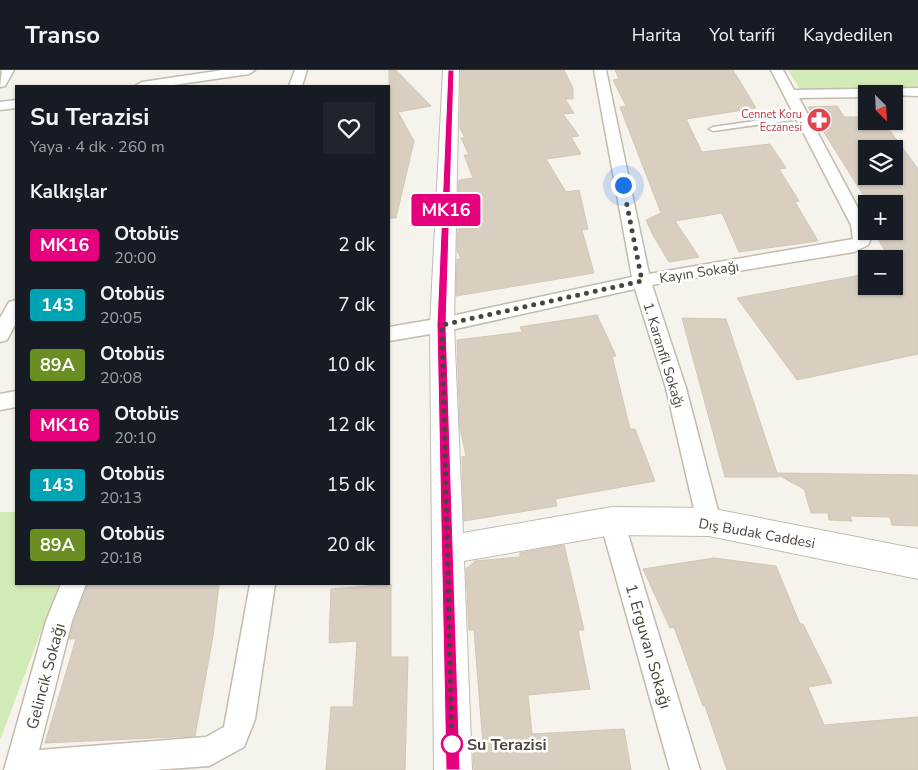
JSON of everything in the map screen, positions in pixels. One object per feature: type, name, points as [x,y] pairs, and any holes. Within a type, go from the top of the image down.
[{"type":"street","points":[[0,83],[8,70]]},
{"type":"street","points":[[143,85],[147,70]]},
{"type":"street","points":[[150,85],[249,70]]},
{"type":"street","points":[[296,85],[301,70]]},
{"type":"street","points":[[451,70],[442,325],[446,550],[453,770]]},
{"type":"street","name":"1. Karanfil Sokağı","points":[[600,70],[642,281],[676,388],[709,522]]},
{"type":"street","points":[[777,70],[803,116]]},
{"type":"street","points":[[792,94],[918,92]]},
{"type":"street","points":[[0,106],[15,104]]},
{"type":"street","name":"Kayın Sokağı","points":[[390,334],[442,325],[642,281],[854,246],[862,241],[859,225],[803,116]]},
{"type":"street","points":[[0,335],[15,309]]},
{"type":"street","points":[[0,402],[15,399]]},
{"type":"street","name":"Dış Budak Caddesi","points":[[446,550],[612,521],[709,522],[918,564]]},
{"type":"street","name":"1. Erguvan Sokağı","points":[[612,521],[685,770]]},
{"type":"street","name":"Gelincik Sokağı","points":[[20,768],[59,620],[73,585]]},
{"type":"street","points":[[20,768],[209,751],[234,737],[241,719],[263,585]]},
{"type":"lane","points":[[713,129],[803,116]]},
{"type":"green space","points":[[788,70],[918,70],[918,89],[903,89],[903,85],[858,85],[858,90],[801,91]]},
{"type":"green space","points":[[0,512],[15,512],[15,585],[59,585],[0,740]]},
{"type":"building","points":[[389,70],[396,70],[431,106],[398,112],[414,141],[396,218],[390,218]]},
{"type":"building","points":[[461,70],[564,70],[573,88],[573,99],[565,99],[574,113],[563,114],[579,136],[571,137],[581,154],[546,159],[566,192],[579,190],[588,229],[582,230],[594,273],[456,296],[457,259],[461,259],[457,250],[458,229],[469,228],[458,210],[458,208],[463,207],[458,195],[459,180],[473,178],[464,155],[469,155],[461,138],[465,138],[460,128]]},
{"type":"building","points":[[615,70],[733,70],[756,108],[686,119],[702,152],[770,144],[786,168],[779,169],[799,201],[795,202],[818,241],[739,252],[722,213],[675,221],[699,257],[669,262],[646,220],[661,213],[620,107],[626,106],[613,80],[619,79]]},
{"type":"building","points":[[837,106],[844,117],[858,117],[858,130],[890,130],[897,140],[858,140],[858,185],[903,185],[903,148],[918,169],[918,354],[797,380],[737,298],[858,275],[858,295],[903,295],[903,250],[885,250],[878,240],[903,240],[903,195],[863,195],[808,107]]},
{"type":"building","points":[[597,315],[616,356],[612,356],[630,429],[635,429],[655,481],[555,499],[557,506],[464,521],[462,457],[466,456],[460,428],[457,340],[522,332],[520,327]]},
{"type":"building","points":[[682,318],[726,319],[777,473],[918,475],[918,526],[892,525],[890,517],[850,516],[852,521],[829,520],[828,513],[811,513],[804,489],[778,475],[779,477],[725,477]]},
{"type":"building","points":[[564,545],[584,630],[578,630],[590,689],[528,695],[532,734],[624,729],[631,770],[474,770],[473,745],[483,745],[474,630],[469,630],[466,569],[475,561],[520,557],[520,553]]},
{"type":"building","points":[[714,558],[776,566],[800,624],[803,624],[832,683],[808,687],[824,725],[918,717],[918,770],[727,770],[705,706],[703,706],[674,627],[670,628],[643,569]]},
{"type":"building","points":[[390,584],[391,657],[408,657],[405,770],[326,770],[331,707],[353,707],[357,641],[329,643],[331,589]]},
{"type":"building","points":[[88,585],[219,585],[213,636],[195,736],[45,743],[76,639],[69,639]]},
{"type":"bus line","name":"MK16","points":[[451,70],[442,325],[446,550],[453,770]]},
{"type":"place","name":"Cennet Koru Eczanesi","points":[[819,120]]},
{"type":"place","name":"Su Terazisi","points":[[452,744]]},
{"type":"route","points":[[452,744],[442,325],[642,281],[623,185]]}]
